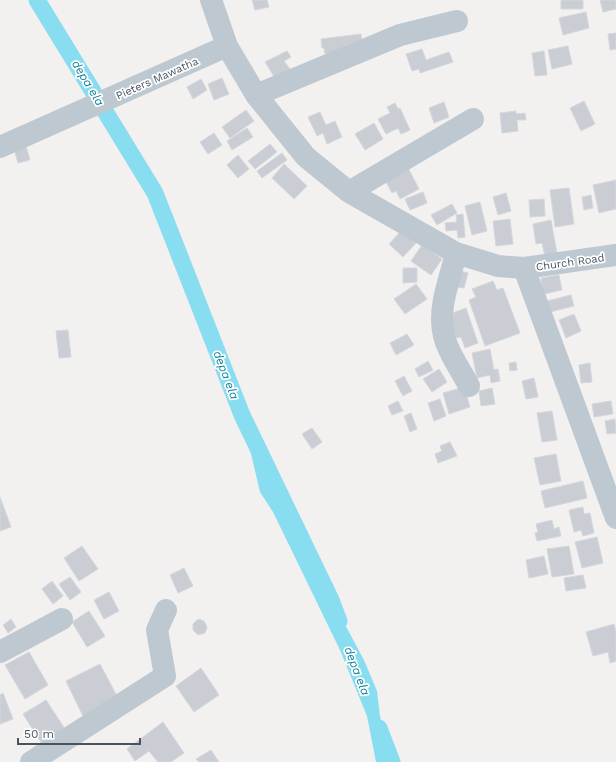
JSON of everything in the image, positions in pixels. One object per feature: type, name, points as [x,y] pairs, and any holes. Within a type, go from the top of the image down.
[{"type":"street","name":"Church Road","points":[[211,0],[227,46],[256,95],[306,156],[349,192],[456,253],[498,266],[524,268],[616,255]]},
{"type":"street","points":[[256,95],[400,35],[457,21]]},
{"type":"street","name":"Pieters Mawatha","points":[[0,147],[227,46]]},
{"type":"street","points":[[349,192],[474,119]]},
{"type":"street","points":[[456,253],[444,303],[442,319],[444,336],[450,351],[469,386]]},
{"type":"street","points":[[524,268],[616,518]]},
{"type":"street","points":[[31,762],[165,676],[157,630],[166,610]]},
{"type":"street","points":[[0,652],[62,619]]},
{"type":"water","points":[[242,415],[264,463],[272,489],[364,660],[377,691],[380,716],[390,762],[376,762],[367,716],[340,650],[273,512],[260,492]]},
{"type":"building","points":[[252,0],[267,0],[269,7],[255,10]]},
{"type":"building","points":[[561,0],[583,0],[583,9],[561,9]]},
{"type":"building","points":[[600,0],[616,0],[616,9],[603,12]]},
{"type":"building","points":[[586,12],[589,28],[563,35],[559,18]]},
{"type":"building","points":[[616,33],[616,49],[610,50],[608,34]]},
{"type":"building","points":[[361,34],[362,44],[346,45],[346,51],[325,54],[324,48],[322,48],[321,39]]},
{"type":"building","points":[[568,46],[572,64],[552,69],[548,50]]},
{"type":"building","points":[[422,49],[426,60],[449,52],[453,62],[420,73],[419,69],[412,71],[406,54]]},
{"type":"building","points":[[287,51],[291,57],[284,61],[290,69],[275,78],[265,62]]},
{"type":"building","points":[[544,51],[547,75],[535,76],[532,53]]},
{"type":"building","points":[[222,78],[229,94],[214,100],[208,84]]},
{"type":"building","points":[[201,79],[207,90],[193,99],[187,87]]},
{"type":"building","points":[[584,101],[595,124],[581,131],[570,108]]},
{"type":"building","points":[[444,102],[449,117],[434,123],[429,108]]},
{"type":"building","points":[[395,103],[398,109],[400,108],[410,130],[401,134],[398,128],[386,134],[378,119],[390,113],[387,107]]},
{"type":"building","points":[[246,110],[254,121],[230,138],[222,127]]},
{"type":"building","points":[[516,111],[516,114],[525,113],[526,120],[517,120],[518,131],[502,133],[500,113]]},
{"type":"building","points":[[320,112],[326,125],[335,121],[342,137],[327,144],[323,133],[317,136],[308,117]]},
{"type":"building","points":[[374,123],[383,139],[365,150],[355,134]]},
{"type":"building","points":[[247,128],[253,137],[232,150],[227,141]]},
{"type":"building","points":[[214,133],[222,145],[208,154],[200,142]]},
{"type":"building","points":[[270,144],[277,152],[255,169],[248,161]]},
{"type":"building","points":[[26,146],[30,160],[18,163],[14,149]]},
{"type":"building","points":[[282,153],[287,160],[262,178],[257,171]]},
{"type":"building","points":[[238,155],[249,169],[238,178],[227,165]]},
{"type":"building","points":[[405,162],[419,189],[400,199],[396,191],[392,193],[385,180]]},
{"type":"building","points":[[284,164],[307,186],[294,199],[272,178]]},
{"type":"building","points":[[616,180],[616,209],[599,213],[593,185]]},
{"type":"building","points":[[569,188],[574,224],[555,227],[550,190]]},
{"type":"building","points":[[423,192],[427,203],[410,210],[405,199]]},
{"type":"building","points":[[506,193],[511,211],[498,215],[493,197]]},
{"type":"building","points":[[591,195],[593,208],[584,210],[582,197]]},
{"type":"building","points":[[544,199],[545,216],[530,217],[529,200]]},
{"type":"building","points":[[480,202],[487,231],[472,235],[465,206]]},
{"type":"building","points":[[452,204],[457,213],[437,225],[431,215]]},
{"type":"building","points":[[463,214],[465,237],[458,238],[457,230],[446,231],[445,223],[457,222],[456,215]]},
{"type":"building","points":[[510,219],[513,244],[496,246],[493,221]]},
{"type":"building","points":[[551,220],[557,253],[545,256],[542,243],[536,244],[533,224]]},
{"type":"building","points":[[401,231],[416,243],[403,257],[389,244]]},
{"type":"building","points":[[422,245],[442,259],[431,275],[411,261]]},
{"type":"building","points":[[403,268],[417,268],[417,282],[403,283]]},
{"type":"building","points":[[460,271],[468,273],[464,288],[457,287]]},
{"type":"building","points":[[559,275],[562,290],[544,294],[541,278]]},
{"type":"building","points":[[493,281],[497,290],[503,288],[520,333],[485,346],[469,300],[476,297],[472,289]]},
{"type":"building","points":[[416,284],[427,299],[405,314],[394,299]]},
{"type":"building","points":[[571,295],[574,306],[550,312],[547,301]]},
{"type":"building","points":[[466,308],[478,343],[465,348],[461,337],[456,338],[449,317],[454,315],[453,313]]},
{"type":"building","points":[[574,314],[581,331],[566,338],[559,320]]},
{"type":"building","points":[[68,330],[71,357],[59,358],[56,331]]},
{"type":"building","points":[[407,334],[414,345],[396,355],[390,343]]},
{"type":"building","points":[[490,349],[494,370],[498,369],[500,381],[491,383],[490,375],[477,378],[472,353]]},
{"type":"building","points":[[428,361],[433,370],[419,377],[415,369]]},
{"type":"building","points":[[516,362],[517,370],[510,371],[509,363]]},
{"type":"building","points":[[590,363],[592,382],[581,383],[579,365]]},
{"type":"building","points":[[439,369],[447,382],[432,392],[423,379]]},
{"type":"building","points":[[404,376],[412,391],[403,396],[395,381]]},
{"type":"building","points":[[534,378],[538,397],[526,399],[522,381]]},
{"type":"building","points":[[464,387],[470,407],[449,414],[443,393]]},
{"type":"building","points":[[492,388],[495,404],[481,406],[479,391]]},
{"type":"building","points":[[440,399],[446,416],[434,421],[428,403]]},
{"type":"building","points":[[398,401],[403,411],[392,415],[388,406]]},
{"type":"building","points":[[611,401],[613,414],[594,417],[592,404]]},
{"type":"building","points":[[552,411],[557,440],[542,442],[537,413]]},
{"type":"building","points":[[411,413],[417,429],[410,432],[404,416]]},
{"type":"building","points":[[615,419],[616,433],[607,434],[605,421]]},
{"type":"building","points":[[312,428],[322,442],[312,449],[302,434]]},
{"type":"building","points":[[450,442],[457,456],[438,463],[435,454],[442,451],[440,446]]},
{"type":"building","points":[[556,454],[561,481],[540,485],[534,458]]},
{"type":"building","points":[[583,481],[587,498],[545,508],[541,491]]},
{"type":"building","points":[[0,497],[11,527],[0,531]]},
{"type":"building","points":[[583,507],[584,514],[590,513],[594,533],[583,536],[581,530],[574,532],[569,510]]},
{"type":"building","points":[[552,520],[554,529],[559,527],[561,536],[537,541],[535,533],[538,532],[536,524]]},
{"type":"building","points":[[597,537],[603,563],[582,568],[575,542]]},
{"type":"building","points":[[82,546],[98,569],[79,581],[64,558]]},
{"type":"building","points":[[569,546],[574,574],[552,577],[547,549]]},
{"type":"building","points":[[544,556],[548,574],[529,578],[526,560]]},
{"type":"building","points":[[184,568],[193,586],[178,593],[170,575]]},
{"type":"building","points":[[583,575],[586,588],[566,591],[564,578]]},
{"type":"building","points":[[70,577],[81,592],[70,600],[59,584]]},
{"type":"building","points":[[52,581],[63,596],[53,604],[42,589]]},
{"type":"building","points":[[109,592],[119,611],[104,619],[94,600]]},
{"type":"building","points":[[89,611],[105,636],[87,647],[72,622]]},
{"type":"building","points":[[11,619],[16,627],[8,633],[3,625]]},
{"type":"building","points":[[198,619],[204,621],[207,627],[205,633],[198,635],[193,630],[193,624]]},
{"type":"building","points":[[614,624],[616,632],[616,661],[610,663],[608,652],[593,656],[586,632]]},
{"type":"building","points":[[29,652],[48,685],[25,699],[5,665]]},
{"type":"building","points":[[100,664],[118,698],[83,716],[66,681]]},
{"type":"building","points":[[201,668],[219,695],[194,712],[176,686]]},
{"type":"building","points":[[3,693],[13,719],[0,724],[0,695]]},
{"type":"building","points":[[46,700],[65,729],[42,744],[23,714]]},
{"type":"building","points":[[163,722],[184,753],[171,762],[158,762],[149,751],[135,761],[127,749]]},
{"type":"building","points":[[211,750],[219,762],[199,762],[196,759]]},
{"type":"waterway","name":"depa ela","points":[[37,0],[155,193],[242,415],[331,600],[339,621]]},
{"type":"waterway","name":"depa ela","points":[[379,728],[392,762]]}]
